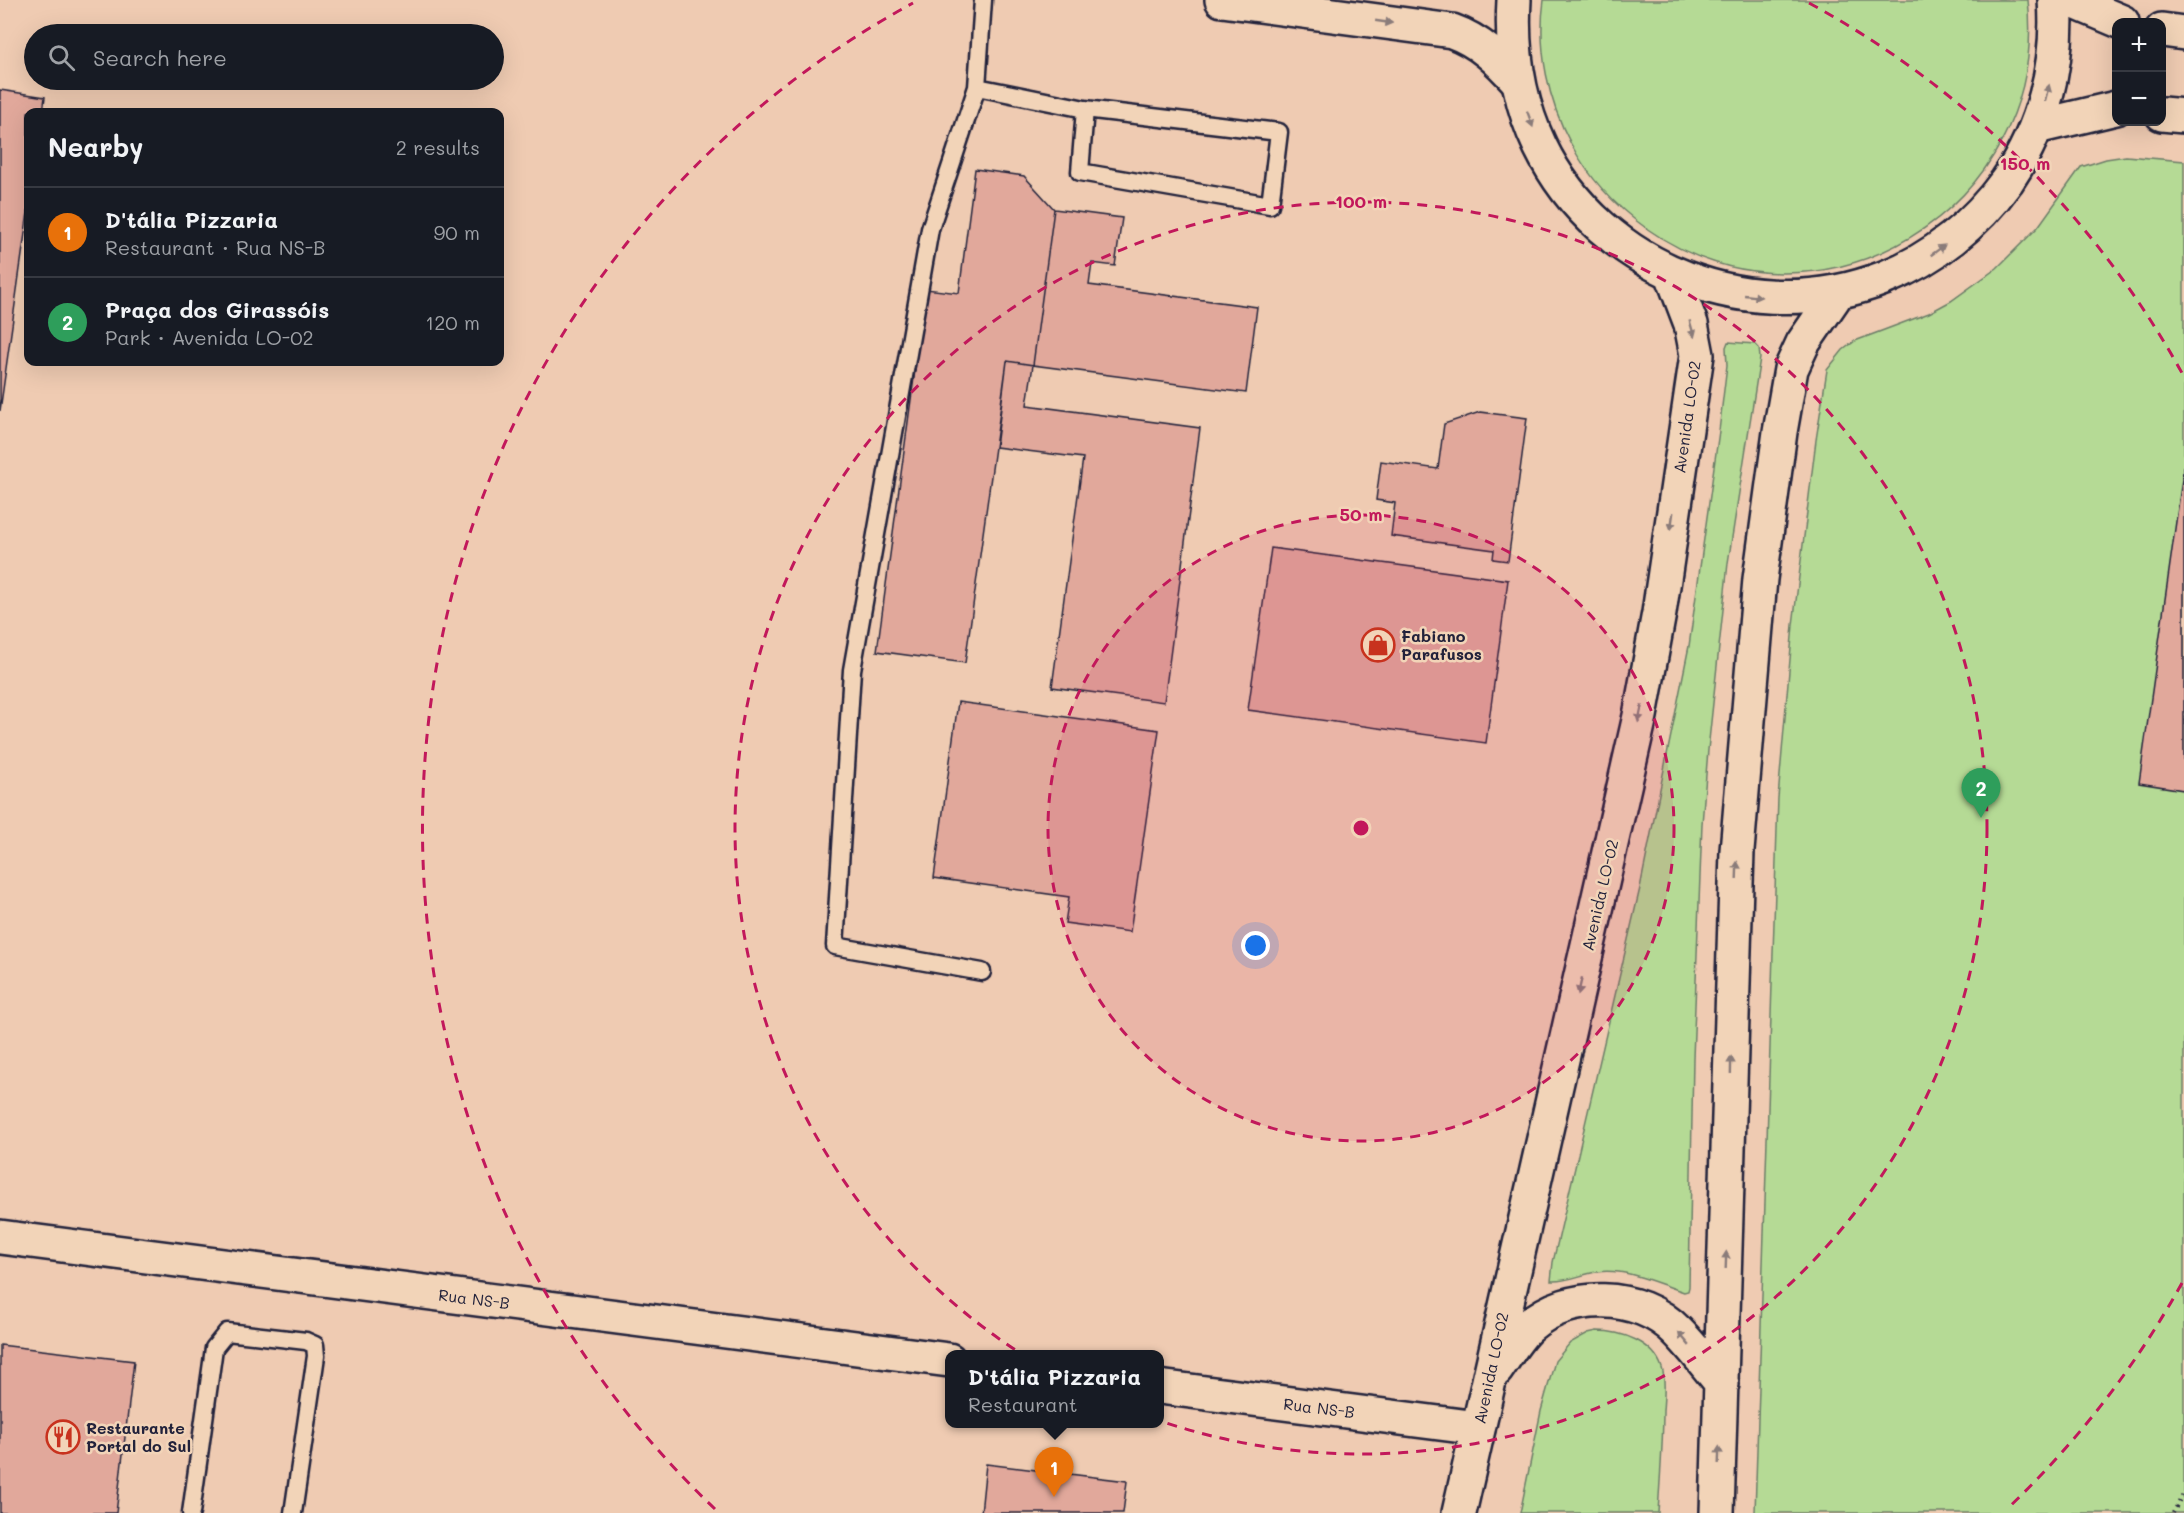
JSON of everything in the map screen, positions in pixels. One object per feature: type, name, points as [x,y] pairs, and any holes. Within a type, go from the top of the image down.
[{"type":"main road","points":[[1222,0],[1452,31],[1472,40],[1490,53],[1518,81]]},
{"type":"main road","points":[[1514,0],[1513,41],[1518,81],[1540,146],[1574,198],[1597,223],[1642,258],[1672,274],[1699,284],[1754,296],[1805,297],[1838,292],[1872,283],[1933,254],[1977,217],[2003,187],[2026,148],[2044,106],[2052,71],[2055,0]]},
{"type":"main road","points":[[2070,0],[2113,18]]},
{"type":"main road","points":[[2166,31],[2184,33]]},
{"type":"main road","points":[[2036,127],[2112,109]]},
{"type":"main road","points":[[2166,114],[2184,116]]},
{"type":"main road","name":"Avenida LO-02","points":[[1460,1513],[1627,777],[1659,613],[1697,355],[1691,324],[1672,274]]},
{"type":"main road","points":[[1717,1513],[1737,851],[1760,579],[1779,432],[1791,369],[1803,343],[1838,292]]},
{"type":"main road","name":"Rua NS-B","points":[[0,1237],[945,1359]]},
{"type":"main road","points":[[1488,1383],[1528,1327],[1547,1312],[1568,1304],[1590,1301],[1625,1304],[1643,1309],[1660,1318],[1676,1330],[1722,1383]]},
{"type":"main road","name":"Rua NS-B","points":[[1164,1388],[1478,1428]]},
{"type":"lane","points":[[982,0],[977,87],[930,229],[852,670],[835,946],[982,972]]},
{"type":"lane","points":[[977,87],[1085,109],[1279,132],[1270,205],[1080,172],[1085,109]]},
{"type":"lane","points":[[190,1513],[214,1348],[226,1332],[306,1341],[315,1345],[316,1356],[293,1513]]},
{"type":"path","points":[[2173,1513],[2184,1493]]},
{"type":"green space","points":[[1544,0],[2028,0],[2025,74],[2002,140],[1963,195],[1910,237],[1849,264],[1781,273],[1713,262],[1646,228],[1604,190],[1578,156],[1556,110],[1543,56]]},
{"type":"green space","points":[[2126,156],[2184,161],[2184,1513],[1755,1513],[1778,798],[1793,625],[1827,370],[1843,350],[1855,341],[1929,313],[1951,301],[1997,268],[2038,227],[2081,167],[2106,159]]},
{"type":"green space","points":[[1728,342],[1755,344],[1759,348],[1760,358],[1728,563],[1702,824],[1693,1058],[1689,1287],[1688,1291],[1684,1292],[1641,1277],[1608,1271],[1551,1281],[1553,1262],[1640,888],[1689,646],[1719,431]]},
{"type":"green space","points":[[1597,1331],[1616,1333],[1636,1340],[1652,1351],[1662,1368],[1664,1389],[1658,1513],[1520,1513],[1541,1411],[1555,1361],[1570,1343],[1588,1333]]},
{"type":"building","points":[[0,90],[45,97],[44,108],[24,108],[24,240],[0,411]]},
{"type":"building","points":[[975,169],[1024,176],[1054,209],[1033,365],[1007,361],[965,663],[877,651],[926,289],[959,293]]},
{"type":"building","points":[[1054,209],[1122,218],[1115,266],[1092,263],[1089,285],[1257,307],[1246,393],[1033,365]]},
{"type":"building","points":[[1007,361],[1033,365],[1027,405],[1200,428],[1164,702],[1052,687],[1083,458],[996,447]]},
{"type":"building","points":[[1480,412],[1527,418],[1508,561],[1493,559],[1494,550],[1391,536],[1395,503],[1376,500],[1381,461],[1438,469],[1444,424]]},
{"type":"building","points":[[2184,465],[2184,790],[2139,783]]},
{"type":"building","name":"Fabiano Parafusos","points":[[1271,548],[1508,580],[1486,743],[1248,710]]},
{"type":"building","points":[[958,702],[1159,730],[1130,932],[1065,923],[1069,897],[934,878]]},
{"type":"building","name":"Restaurante Portal do Sul","points":[[0,1345],[134,1361],[116,1513],[0,1513]]},
{"type":"building","points":[[986,1464],[1127,1481],[1123,1513],[981,1513]]},
{"type":"place","name":"Fabiano Parafusos","points":[[1378,645]]},
{"type":"place","name":"Praça dos Girassóis","points":[[1981,818]]},
{"type":"place","name":"Restaurante Portal do Sul","points":[[63,1437]]},
{"type":"place","name":"D'tália Pizzaria","points":[[1054,1497]]}]
